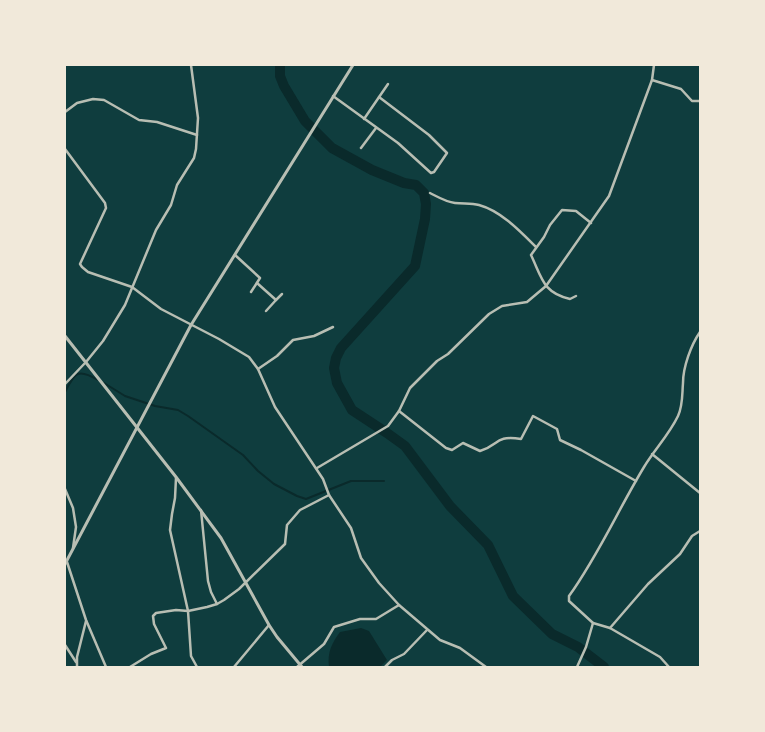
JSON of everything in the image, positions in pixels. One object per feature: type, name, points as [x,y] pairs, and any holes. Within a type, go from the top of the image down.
[{"type":"street","points":[[65,384],[103,341],[125,305],[156,230],[170,205],[177,185],[194,158],[198,118],[191,65]]},
{"type":"street","points":[[106,667],[86,620],[66,563],[191,325],[353,65]]},
{"type":"street","points":[[317,468],[388,426],[399,411],[410,388],[489,314],[502,306],[527,302],[546,286],[609,196],[652,80],[654,65]]},
{"type":"street","points":[[652,80],[680,90],[692,101],[700,101]]},
{"type":"street","points":[[364,118],[388,84]]},
{"type":"street","points":[[333,96],[398,143],[431,173],[434,172],[447,153],[429,135],[379,97]]},
{"type":"street","points":[[65,112],[77,103],[93,99],[104,100],[139,120],[157,122],[196,135]]},
{"type":"street","points":[[361,148],[376,128]]},
{"type":"street","points":[[65,149],[105,203],[106,208],[80,264],[82,267],[88,272],[132,287],[161,309],[249,357],[258,369],[275,407],[317,468],[329,495],[351,528],[361,558],[379,583],[399,605],[427,630],[440,640],[460,648],[486,667]]},
{"type":"street","points":[[430,193],[447,201],[472,203],[482,206],[500,215],[516,227],[536,247]]},
{"type":"street","points":[[576,296],[570,299],[557,296],[546,286],[531,255],[562,210],[576,211],[591,223]]},
{"type":"street","points":[[235,255],[260,278],[251,292]]},
{"type":"street","points":[[257,283],[276,300]]},
{"type":"street","points":[[266,312],[282,294]]},
{"type":"street","points":[[258,369],[278,356],[293,340],[314,336],[333,327]]},
{"type":"street","points":[[669,667],[660,657],[610,628],[592,623],[570,601],[569,596],[586,572],[652,454],[665,438],[678,416],[683,400],[684,374],[700,332]]},
{"type":"street","points":[[65,336],[176,477],[221,538],[268,625],[300,666],[324,644],[334,627],[360,619],[376,619],[399,605]]},
{"type":"street","points":[[399,411],[446,448],[452,450],[463,443],[480,451],[485,450],[502,438],[521,439],[533,416],[557,430],[560,440],[636,481]]},
{"type":"street","points":[[652,454],[700,493]]},
{"type":"street","points":[[176,477],[176,498],[170,530],[188,611],[191,656],[197,667]]},
{"type":"street","points":[[65,489],[73,508],[76,527],[72,543],[74,550]]},
{"type":"street","points":[[130,667],[151,654],[166,648],[154,624],[153,616],[156,613],[176,610],[188,611],[217,604],[246,582],[285,544],[287,525],[300,510],[329,495]]},
{"type":"street","points":[[200,510],[208,581],[217,604]]},
{"type":"street","points":[[610,628],[648,584],[680,554],[692,536],[700,531]]},
{"type":"street","points":[[77,665],[86,620]]},
{"type":"street","points":[[577,667],[586,647],[592,623]]},
{"type":"street","points":[[234,667],[268,625]]},
{"type":"street","points":[[385,667],[392,660],[404,654],[427,630]]},
{"type":"street","points":[[65,645],[77,665]]},
{"type":"water","points":[[361,628],[369,631],[387,660],[380,667],[329,667],[331,648],[340,632]]},
{"type":"waterway","points":[[280,65],[280,76],[284,86],[305,121],[332,148],[372,170],[404,183],[416,185],[424,193],[426,204],[425,219],[415,266],[341,348],[334,368],[337,383],[352,410],[405,446],[450,506],[488,545],[513,596],[552,634],[578,647],[604,667]]},
{"type":"waterway","points":[[65,392],[78,374],[86,374],[98,380]]},
{"type":"waterway","points":[[104,383],[125,396],[155,406],[178,410],[243,455],[274,484],[297,496],[306,499],[351,481],[384,481]]}]
